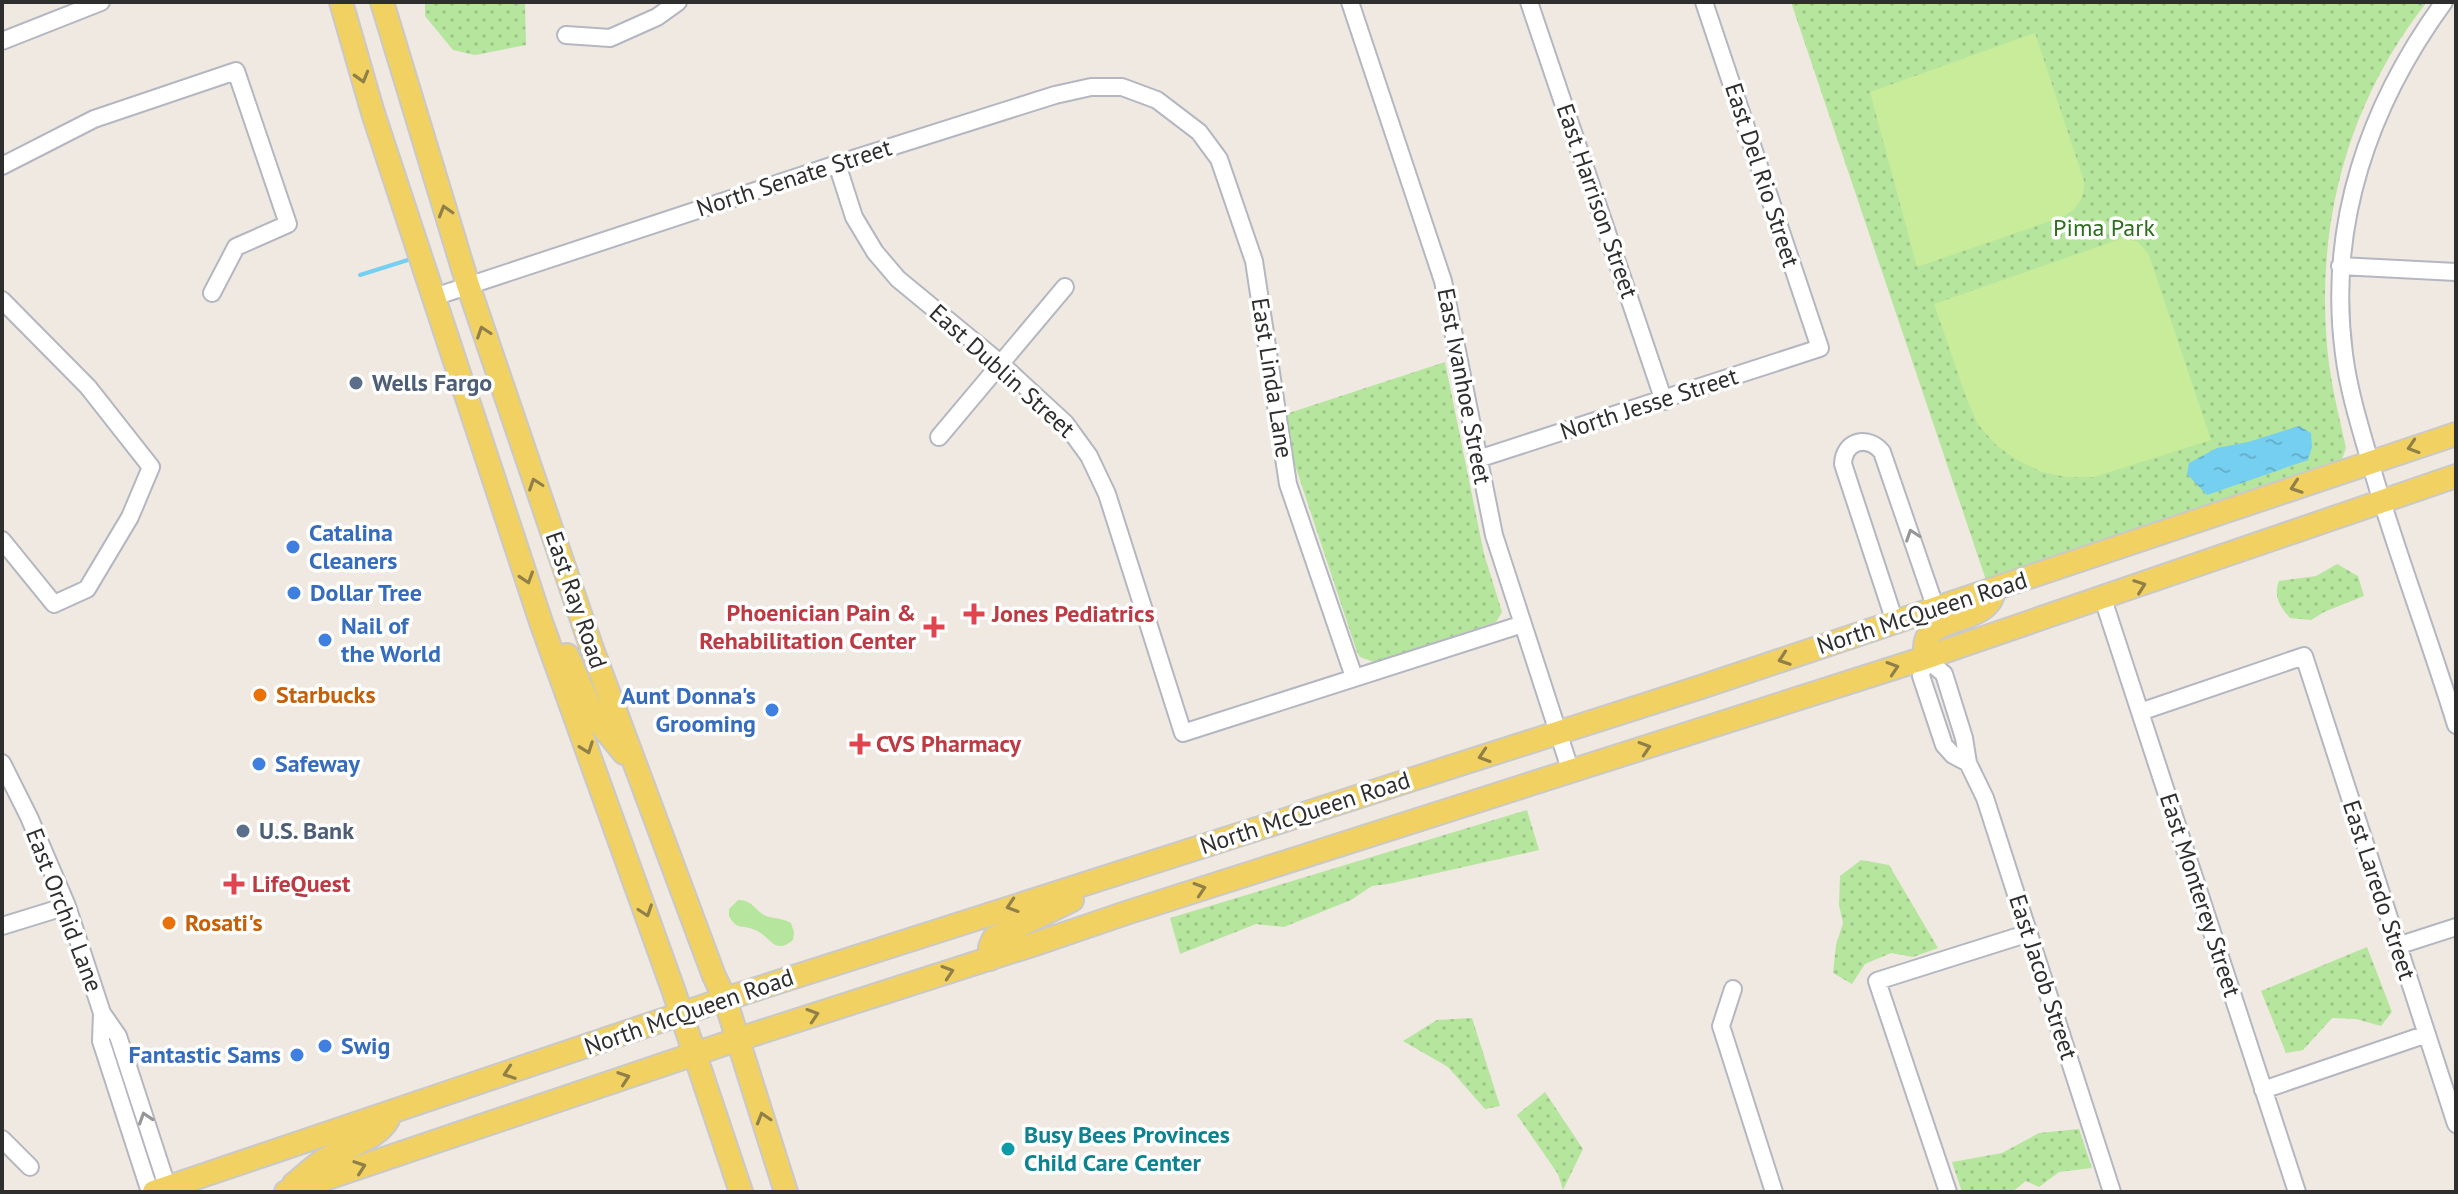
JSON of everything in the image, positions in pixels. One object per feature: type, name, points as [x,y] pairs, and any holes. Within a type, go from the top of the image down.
[{"type":"main road","name":"East Ray Road","points":[[341,2],[373,113],[541,622],[682,1014],[741,1192]]},
{"type":"main road","name":"East Ray Road","points":[[382,2],[468,285],[591,646],[725,999],[786,1192]]},
{"type":"main road","name":"North McQueen Road","points":[[161,1191],[725,999],[1558,733],[2456,434]]},
{"type":"main road","name":"North McQueen Road","points":[[284,1192],[1126,913],[1925,658],[2456,476]]},
{"type":"main road","points":[[1925,658],[1927,637],[1935,630],[1987,607],[1994,589]]},
{"type":"main road","points":[[541,622],[550,624],[557,633],[594,716],[637,770]]},
{"type":"main road","points":[[990,959],[994,938],[1076,898],[1113,874]]},
{"type":"main road","points":[[284,1192],[325,1159],[379,1131],[389,1120],[391,1112]]},
{"type":"street","points":[[2,41],[101,2]]},
{"type":"street","points":[[566,35],[610,38],[657,17],[678,2]]},
{"type":"street","name":"East Ivanhoe Street","points":[[1350,2],[1443,281],[1494,535],[1571,772]]},
{"type":"street","name":"East Harrison Street","points":[[1529,2],[1664,401]]},
{"type":"street","name":"East Del Rio Street","points":[[1704,2],[1820,348]]},
{"type":"street","points":[[2444,2],[2419,36],[2387,94],[2361,160],[2340,266],[2344,354],[2356,416],[2456,725]]},
{"type":"street","points":[[4,162],[94,119],[236,71],[288,224],[236,247],[212,293]]},
{"type":"street","name":"North Senate Street","points":[[434,297],[1055,95],[1091,87],[1122,87],[1157,100]]},
{"type":"street","name":"East Linda Lane","points":[[1157,100],[1199,132],[1219,159],[1254,261],[1288,484],[1354,677]]},
{"type":"street","name":"East Dublin Street","points":[[837,164],[854,217],[875,252],[898,279],[1000,363],[1065,423],[1089,456],[1107,494],[1183,733],[1354,677]]},
{"type":"street","points":[[2340,266],[2456,272]]},
{"type":"street","points":[[939,437],[1065,287]]},
{"type":"street","points":[[2,300],[88,387],[151,467],[130,517],[87,589],[54,604],[2,540]]},
{"type":"street","name":"North Jesse Street","points":[[1478,459],[1820,348]]},
{"type":"street","points":[[1895,622],[1843,464],[1849,447],[1863,441],[1871,442],[1882,452],[1936,609]]},
{"type":"street","name":"East Monterey Street","points":[[2103,599],[2297,1192]]},
{"type":"street","points":[[1354,677],[1523,624]]},
{"type":"street","name":"East Laredo Street","points":[[2140,712],[2304,656],[2456,1124]]},
{"type":"street","name":"East Jacob Street","points":[[1925,658],[1921,676],[1944,745],[1953,755],[1968,763],[1985,798],[2112,1192]]},
{"type":"street","name":"East Orchid Lane","points":[[2,763],[67,906],[102,1013],[118,1036],[161,1191]]},
{"type":"street","points":[[2,926],[67,906]]},
{"type":"street","points":[[2397,946],[2456,927]]},
{"type":"street","points":[[1948,1192],[1877,981],[2029,933]]},
{"type":"street","points":[[1733,989],[1721,1026],[1774,1192]]},
{"type":"street","points":[[2263,1090],[2427,1034]]},
{"type":"street","points":[[2,1139],[30,1167]]},
{"type":"green space","points":[[425,2],[525,2],[526,45],[475,55],[453,50],[425,16]]},
{"type":"green space","name":"Pima Park","points":[[1791,2],[2427,2],[2375,84],[2341,173],[2331,219],[2325,315],[2329,364],[2346,448],[2342,459],[1987,583]]},
{"type":"green space","points":[[2035,33],[2084,181],[2080,202],[2065,216],[1917,267],[1870,92]]},
{"type":"green space","points":[[2123,238],[2138,242],[2149,255],[2211,440],[2094,477],[2066,477],[2042,472],[2015,459],[1995,444],[1977,423],[1934,304]]},
{"type":"green space","points":[[1445,362],[1484,554],[1502,612],[1496,622],[1374,662],[1360,657],[1357,652],[1293,459],[1286,414]]},
{"type":"green space","points":[[2337,564],[2358,576],[2364,596],[2311,620],[2290,618],[2278,601],[2279,581],[2316,576]]},
{"type":"green space","points":[[1527,810],[1539,850],[1372,886],[1351,900],[1284,927],[1256,924],[1180,954],[1170,918]]},
{"type":"green space","points":[[1861,860],[1889,865],[1938,948],[1913,957],[1891,953],[1865,964],[1852,984],[1833,973],[1836,945],[1843,923],[1839,905],[1840,876]]},
{"type":"green space","points":[[738,900],[750,903],[766,916],[791,923],[793,940],[777,945],[750,928],[735,924],[729,916],[729,909]]},
{"type":"green space","points":[[2367,947],[2392,1012],[2381,1026],[2356,1019],[2332,1018],[2303,1050],[2286,1053],[2261,991]]},
{"type":"green space","points":[[1472,1018],[1500,1106],[1485,1109],[1448,1067],[1403,1041],[1437,1020]]},
{"type":"green space","points":[[1545,1092],[1583,1149],[1563,1190],[1558,1174],[1517,1115]]},
{"type":"green space","points":[[2079,1129],[2092,1168],[2059,1172],[2039,1187],[2026,1181],[2012,1192],[1962,1192],[1952,1162],[2002,1153],[2039,1133]]},
{"type":"water","points":[[2299,426],[2311,433],[2312,447],[2308,460],[2207,495],[2187,474],[2189,463],[2217,448]]},
{"type":"waterway","points":[[360,275],[411,259]]},
{"type":"place","name":"Wells Fargo","points":[[356,383]]},
{"type":"place","name":"Catalina Cleaners","points":[[293,547]]},
{"type":"place","name":"Dollar Tree","points":[[294,593]]},
{"type":"place","name":"Jones Pediatrics","points":[[974,614]]},
{"type":"place","name":"Phoenician Pain & Rehabilitation Center","points":[[934,627]]},
{"type":"place","name":"Nail of the World","points":[[325,640]]},
{"type":"place","name":"Starbucks","points":[[260,695]]},
{"type":"place","name":"Aunt Donna's Grooming","points":[[772,710]]},
{"type":"place","name":"CVS Pharmacy","points":[[860,744]]},
{"type":"place","name":"Safeway","points":[[259,764]]},
{"type":"place","name":"U.S. Bank","points":[[243,831]]},
{"type":"place","name":"LifeQuest","points":[[234,884]]},
{"type":"place","name":"Rosati's","points":[[169,923]]},
{"type":"place","name":"Swig","points":[[325,1046]]},
{"type":"place","name":"Fantastic Sams","points":[[297,1055]]},
{"type":"place","name":"Busy Bees Provinces Child Care Center","points":[[1008,1149]]}]
